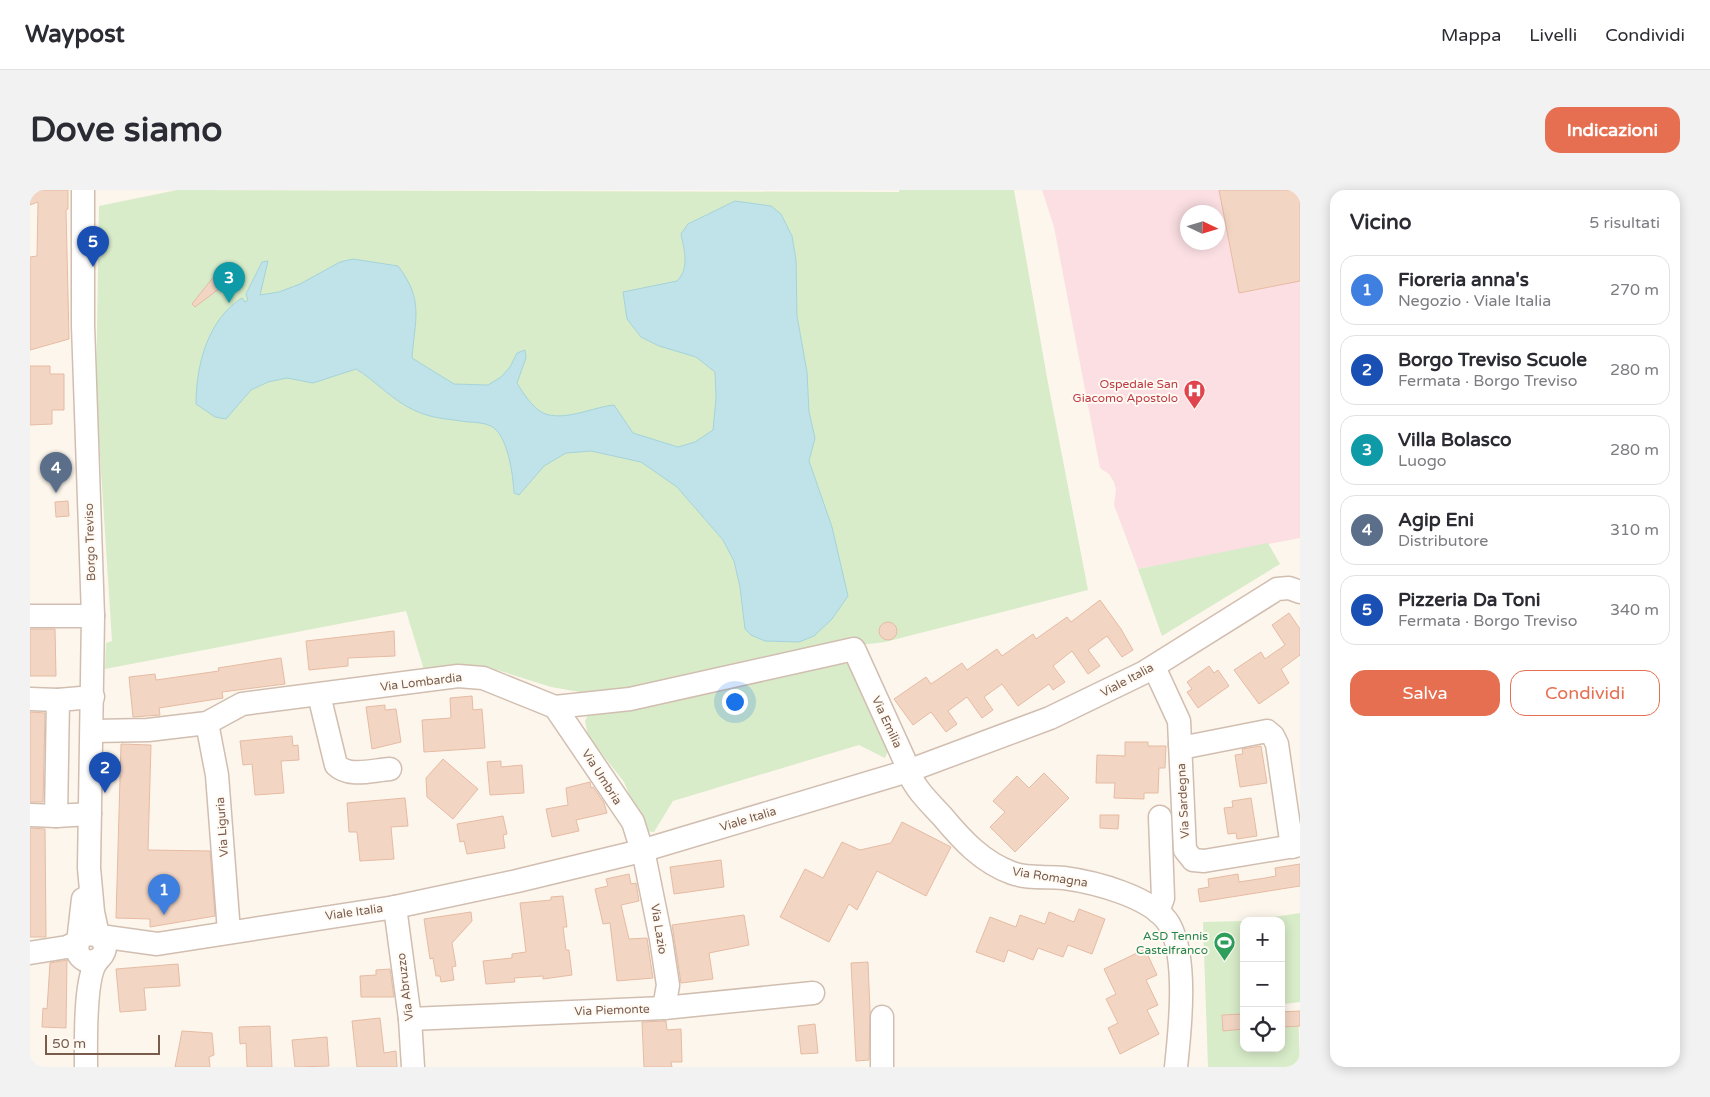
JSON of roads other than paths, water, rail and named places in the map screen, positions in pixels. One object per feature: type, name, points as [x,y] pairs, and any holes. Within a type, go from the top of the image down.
[{"type":"street","name":"Borgo Treviso","points":[[79,190],[82,217]]},
{"type":"street","name":"Borgo Treviso","points":[[83,190],[85,402],[93,616],[93,731],[89,868],[90,949],[94,965],[87,1008],[86,1067]]},
{"type":"street","name":"Borgo Treviso","points":[[82,217],[88,190]]},
{"type":"street","name":"Viale Italia","points":[[33,953],[157,944],[395,906],[517,881],[641,851],[1050,718],[1154,667],[1168,655],[1277,589],[1289,588],[1300,592]]},
{"type":"street","points":[[30,616],[93,616]]},
{"type":"street","name":"Via Lombardia","points":[[93,731],[148,730],[207,723],[242,704],[466,677],[483,678],[555,707],[630,699],[854,650],[870,686]]},
{"type":"street","name":"Via Sardegna","points":[[1154,667],[1179,721],[1186,850],[1193,860],[1204,861],[1296,846]]},
{"type":"street","name":"Via Emilia","points":[[870,686],[906,765]]},
{"type":"street","points":[[319,695],[336,765],[340,769],[351,772],[390,769]]},
{"type":"street","points":[[30,699],[58,700],[93,697]]},
{"type":"street","points":[[56,816],[58,700]]},
{"type":"street","name":"Via Umbria","points":[[555,707],[633,822],[641,851]]},
{"type":"street","name":"Via Liguria","points":[[207,723],[217,775],[229,932]]},
{"type":"street","points":[[1180,745],[1191,746],[1267,731],[1273,736],[1277,744],[1296,846]]},
{"type":"street","name":"Via Romagna","points":[[906,765],[915,785],[929,802],[958,836],[988,862],[1014,874],[1064,878],[1101,886],[1152,906],[1158,912],[1169,925],[1179,959],[1181,1014],[1176,1067]]},
{"type":"street","points":[[30,815],[90,814]]},
{"type":"street","points":[[1158,912],[1162,898],[1160,817]]},
{"type":"street","name":"Via Lazio","points":[[641,851],[653,892],[668,985],[664,1008]]},
{"type":"street","name":"Via Abruzzo","points":[[395,906],[410,1019],[413,1067]]},
{"type":"street","name":"Via Piemonte","points":[[410,1019],[664,1008],[813,993]]},
{"type":"street","points":[[882,1017],[882,1067]]},
{"type":"water","points":[[735,201],[771,206],[781,214],[792,236],[796,260],[797,316],[807,372],[809,412],[815,438],[809,461],[832,527],[848,596],[832,619],[814,636],[799,642],[765,641],[751,635],[745,629],[740,587],[734,561],[723,540],[677,487],[641,462],[591,451],[566,453],[544,466],[519,495],[514,493],[511,466],[502,438],[491,426],[422,414],[400,402],[356,369],[313,383],[287,378],[268,382],[251,390],[226,419],[215,417],[196,404],[198,374],[206,344],[220,318],[230,307],[242,298],[245,302],[248,300],[246,294],[262,262],[268,261],[260,295],[279,292],[300,284],[340,262],[353,259],[398,266],[412,289],[415,300],[416,320],[412,358],[454,384],[488,385],[501,377],[510,367],[517,353],[525,350],[526,358],[517,383],[532,404],[543,413],[560,416],[569,415],[614,405],[633,433],[678,447],[695,442],[713,430],[716,398],[715,372],[696,357],[659,346],[641,337],[627,319],[623,292],[677,281],[685,265],[681,234],[688,224]]},
{"type":"place","name":"Pizzeria Da Toni","points":[[93,267]]},
{"type":"place","name":"Villa Bolasco","points":[[229,303]]},
{"type":"place","name":"Ospedale San Giacomo Apostolo","points":[[1194,410]]},
{"type":"place","name":"Agip Eni","points":[[56,493]]},
{"type":"place","name":"Borgo Treviso Scuole","points":[[105,793]]},
{"type":"place","name":"Fioreria anna's","points":[[164,915]]},
{"type":"place","name":"ASD Tennis Castelfranco","points":[[1224,962]]}]
